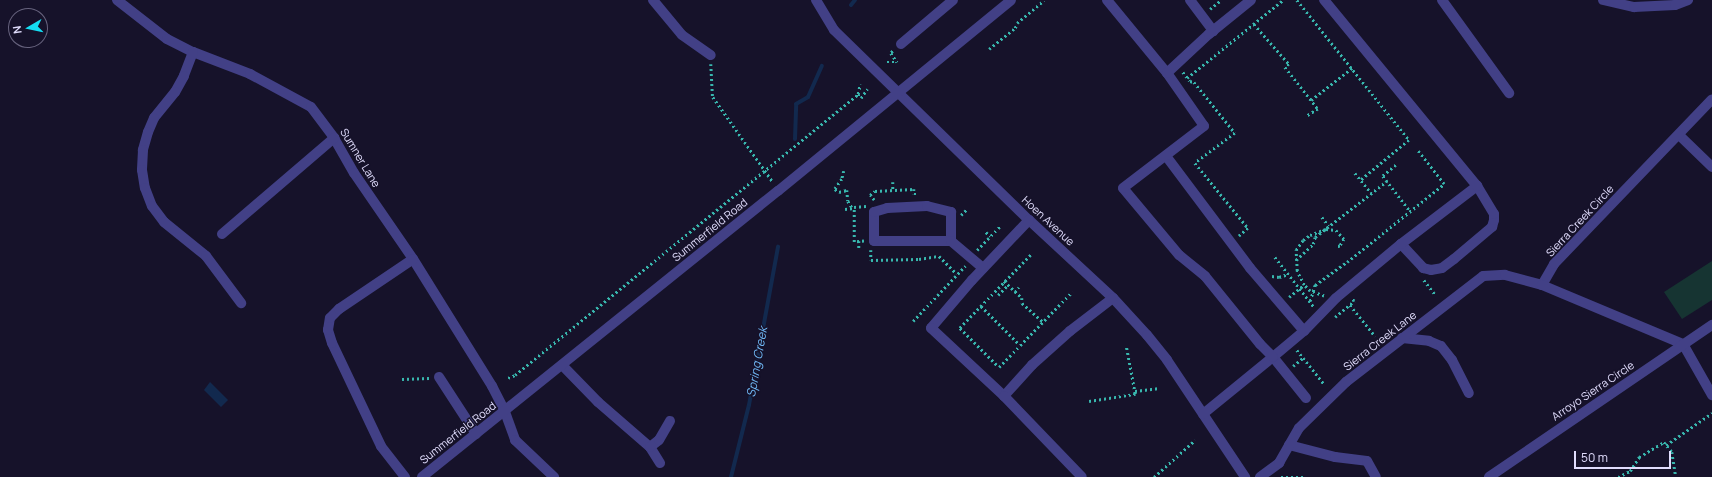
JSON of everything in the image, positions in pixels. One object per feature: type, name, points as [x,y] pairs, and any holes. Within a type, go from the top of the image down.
[{"type":"street","name":"Sumner Lane","points":[[117,0],[167,39],[193,52],[250,74],[311,107],[334,138],[369,196],[413,259],[492,386],[505,412],[515,440],[554,477]]},
{"type":"street","points":[[652,0],[682,34],[711,55]]},
{"type":"street","name":"Hoen Avenue","points":[[816,0],[834,30],[1029,220],[1113,298],[1167,360],[1245,477]]},
{"type":"street","points":[[901,44],[953,0]]},
{"type":"street","name":"Summerfield Road","points":[[422,477],[505,412],[778,191],[1011,0]]},
{"type":"street","points":[[1190,0],[1213,31]]},
{"type":"street","points":[[1167,73],[1213,31],[1251,0]]},
{"type":"street","points":[[1324,0],[1477,186],[1494,214],[1492,226],[1442,268],[1431,270],[1423,268],[1401,244]]},
{"type":"street","points":[[1442,0],[1509,93]]},
{"type":"street","points":[[1603,0],[1634,7],[1675,5],[1688,0]]},
{"type":"street","points":[[1112,2],[1167,73],[1204,126],[1123,188],[1179,255],[1205,276],[1306,398]]},
{"type":"street","points":[[193,52],[184,76],[175,92],[154,118],[148,132],[143,150],[145,188],[152,206],[164,222],[206,256],[241,303]]},
{"type":"street","name":"Sierra Creek Circle","points":[[1542,285],[1554,264],[1712,99]]},
{"type":"street","points":[[1678,135],[1712,167]]},
{"type":"street","points":[[222,234],[334,138]]},
{"type":"street","points":[[1166,156],[1250,268],[1304,330]]},
{"type":"street","points":[[1203,414],[1304,330],[1336,298],[1401,244],[1477,186]]},
{"type":"street","points":[[951,241],[951,212],[927,206],[887,208],[874,212],[874,241],[951,241],[983,268]]},
{"type":"street","points":[[1029,220],[983,268],[931,328],[1004,396],[1082,477]]},
{"type":"street","points":[[405,477],[381,446],[332,343],[328,330],[330,318],[338,309],[413,259]]},
{"type":"street","name":"Sierra Creek Lane","points":[[1260,477],[1278,463],[1299,428],[1346,382],[1483,276],[1505,275],[1542,285]]},
{"type":"street","points":[[1542,285],[1683,344],[1712,395]]},
{"type":"street","points":[[1004,396],[1032,365],[1113,298]]},
{"type":"street","name":"Arroyo Sierra Circle","points":[[1489,477],[1683,344],[1712,326]]},
{"type":"street","points":[[1402,338],[1429,341],[1441,346],[1452,360],[1469,393]]},
{"type":"street","points":[[562,365],[598,402],[650,447],[660,463]]},
{"type":"street","points":[[439,377],[476,434]]},
{"type":"street","points":[[650,447],[659,440],[670,421]]},
{"type":"street","points":[[1289,445],[1335,457],[1367,461],[1376,477]]},
{"type":"path","points":[[989,49],[1015,28],[1017,23],[1044,0]]},
{"type":"path","points":[[1243,241],[1238,236],[1248,228],[1195,163],[1235,132],[1194,82],[1190,81],[1188,78],[1283,0]]},
{"type":"path","points":[[1297,0],[1409,140],[1361,180]]},
{"type":"path","points":[[1254,24],[1289,64],[1286,67],[1318,109],[1307,116]]},
{"type":"path","points":[[711,55],[713,97],[765,169],[778,191]]},
{"type":"path","points":[[887,62],[897,62]]},
{"type":"path","points":[[1311,100],[1352,68]]},
{"type":"path","points":[[508,378],[515,375],[858,94],[860,84]]},
{"type":"path","points":[[858,94],[861,98],[867,89]]},
{"type":"path","points":[[1310,301],[1315,285],[1331,275],[1444,184],[1418,151]]},
{"type":"path","points":[[1396,165],[1383,176],[1410,211]]},
{"type":"path","points":[[844,171],[842,179],[835,189],[839,192],[846,190],[847,200],[853,208],[845,209]]},
{"type":"path","points":[[1355,173],[1372,193]]},
{"type":"path","points":[[1296,260],[1314,244],[1315,237],[1387,181]]},
{"type":"path","points":[[893,182],[893,190]]},
{"type":"path","points":[[960,217],[967,209]]},
{"type":"path","points":[[1322,217],[1329,226]]},
{"type":"path","points":[[971,246],[976,251],[1000,226]]},
{"type":"path","points":[[1324,296],[1313,293],[1304,285],[1297,271],[1296,250],[1303,240],[1315,232],[1326,229],[1336,230],[1344,239],[1340,246],[1336,247]]},
{"type":"path","points":[[986,232],[990,236]]},
{"type":"path","points":[[859,241],[859,248]]},
{"type":"path","points":[[1031,255],[1004,281],[960,328],[999,367],[1072,292]]},
{"type":"path","points":[[1275,257],[1315,307]]},
{"type":"path","points":[[913,321],[949,280],[965,266]]},
{"type":"path","points":[[1267,273],[1279,277],[1288,274]]},
{"type":"path","points":[[1421,276],[1436,294]]},
{"type":"path","points":[[1004,281],[1022,298],[1022,303],[1043,322]]},
{"type":"path","points":[[994,292],[998,295],[1008,285]]},
{"type":"path","points":[[1297,290],[1304,285]]},
{"type":"path","points":[[1015,292],[1019,287]]},
{"type":"path","points":[[1351,298],[1357,293]]},
{"type":"path","points":[[1333,319],[1354,301]]},
{"type":"path","points":[[1350,305],[1375,336]]},
{"type":"path","points":[[981,306],[1021,345]]},
{"type":"path","points":[[1302,344],[1296,349],[1324,384]]},
{"type":"path","points":[[1126,346],[1135,391]]},
{"type":"path","points":[[1293,366],[1303,358]]},
{"type":"path","points":[[402,379],[439,377]]},
{"type":"path","points":[[1089,401],[1135,394],[1135,391],[1158,388]]},
{"type":"path","points":[[1666,445],[1712,413]]},
{"type":"path","points":[[1154,477],[1195,440]]},
{"type":"path","points":[[1618,477],[1630,471],[1639,457],[1664,442],[1672,452],[1676,477]]},
{"type":"path","points":[[1280,477],[1282,475],[1304,477]]},
{"type":"green space","points":[[1712,261],[1712,300],[1682,319],[1664,292]]},
{"type":"water","points":[[210,382],[228,400],[221,407],[204,390]]},
{"type":"waterway","name":"Spring Creek","points":[[851,5],[855,0]]},
{"type":"waterway","name":"Spring Creek","points":[[795,139],[796,104],[808,97],[822,66]]},
{"type":"waterway","name":"Spring Creek","points":[[731,477],[749,405],[778,247]]}]
